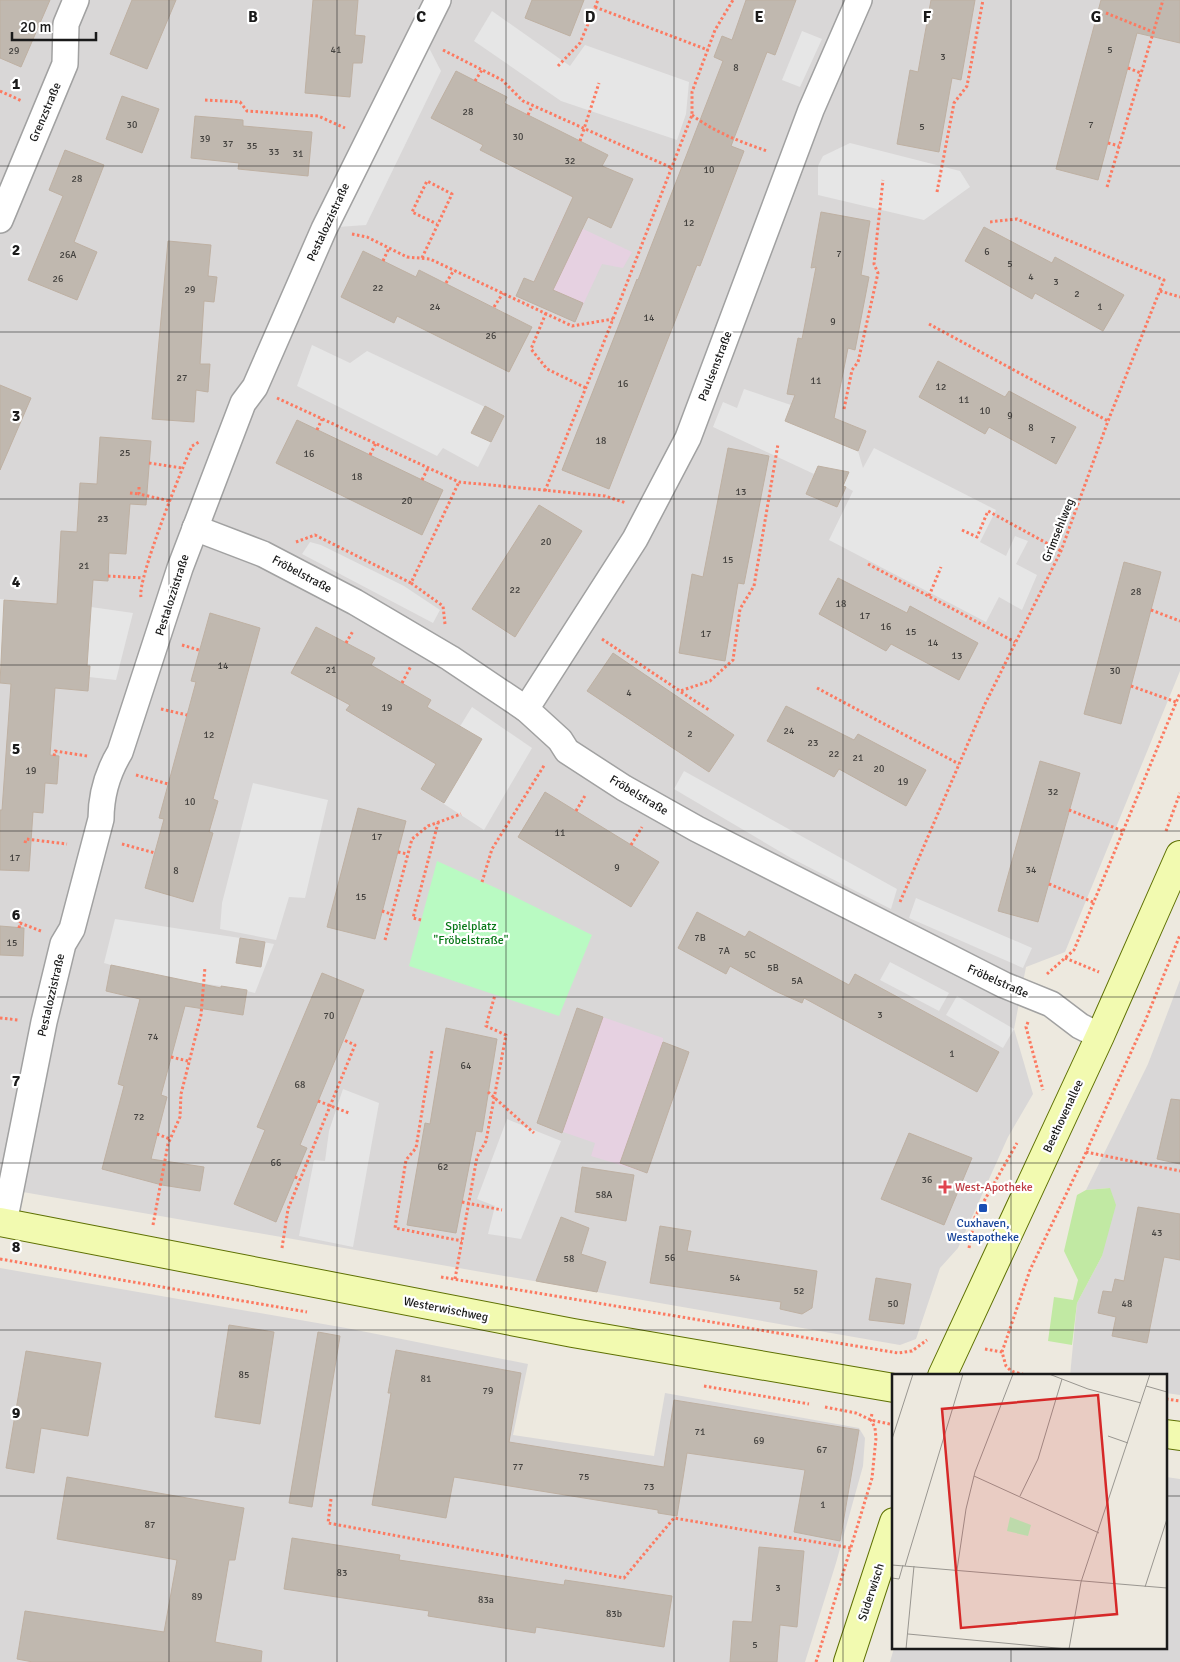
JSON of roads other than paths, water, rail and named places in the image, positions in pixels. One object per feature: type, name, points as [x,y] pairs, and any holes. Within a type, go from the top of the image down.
[{"type":"street","name":"Grenzstraße","points":[[0,220],[65,64],[66,24],[76,0]]},
{"type":"street","name":"Pestalozzistraße","points":[[2,1222],[44,1022],[63,944],[72,929],[101,819],[101,804],[111,767],[120,752],[180,568],[243,403],[255,387],[324,229],[438,0]]},
{"type":"street","name":"Paulsenstraße","points":[[526,709],[635,540],[694,422],[811,110],[859,0]]},
{"type":"street","name":"Fröbelstraße","points":[[195,528],[262,554],[355,602],[450,658],[526,709],[560,740],[567,751],[624,788],[697,829],[1004,985],[1052,1004],[1080,1026],[1100,1036]]},
{"type":"street","name":"Beethovenallee","points":[[943,1374],[1100,1036],[1180,855]]},
{"type":"street","name":"Westerwischweg","points":[[2,1222],[573,1333],[892,1388]]},
{"type":"street","name":"Süderwisch","points":[[848,1662],[892,1528]]},
{"type":"place","name":"West-Apotheke","points":[[945,1187]]},
{"type":"place","name":"Cuxhaven, Westapotheke","points":[[983,1208]]},
{"type":"park label","name":"Spielplatz \"Fröbelstraße\"","points":[[471,933]]}]
